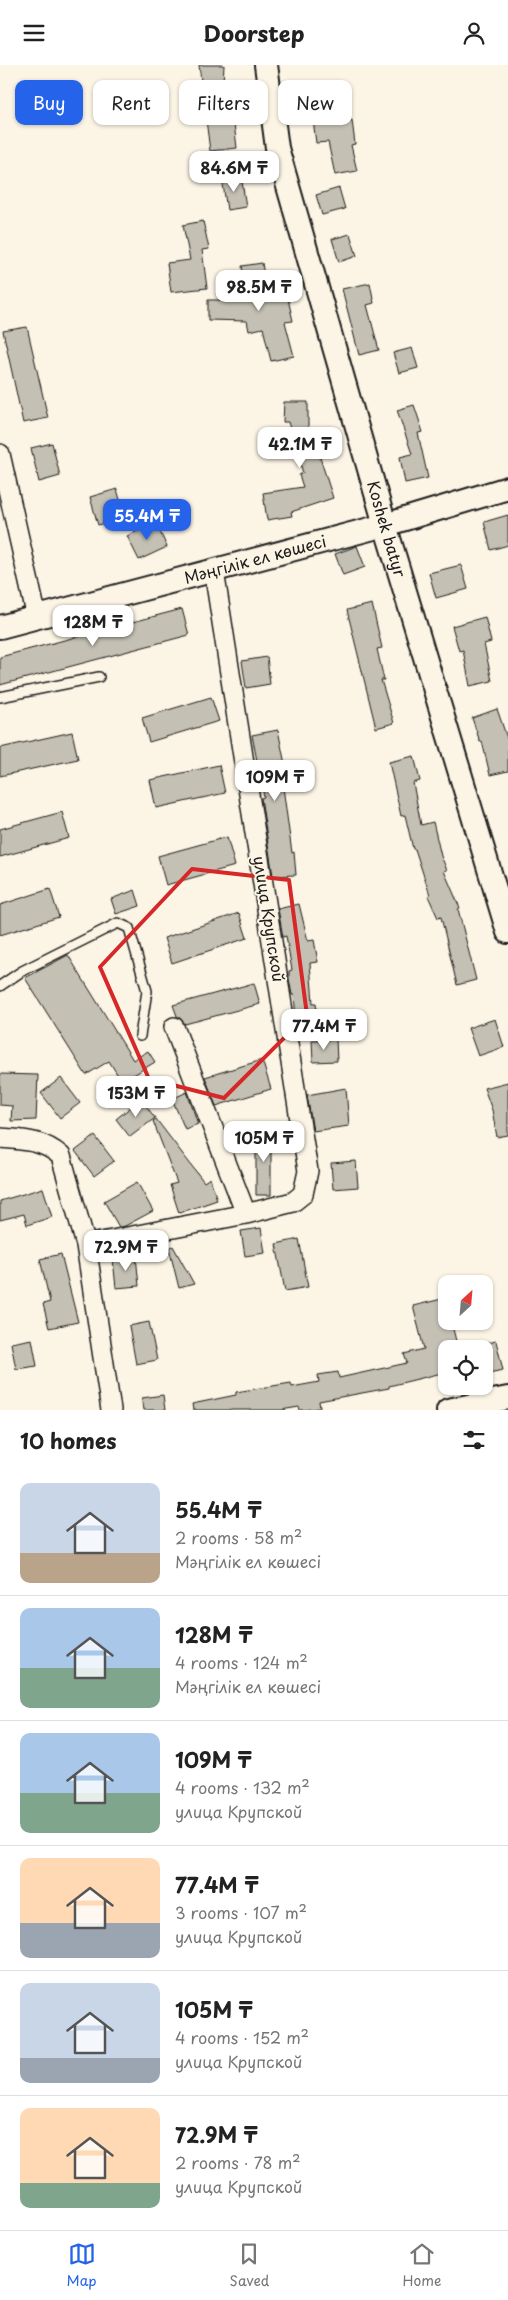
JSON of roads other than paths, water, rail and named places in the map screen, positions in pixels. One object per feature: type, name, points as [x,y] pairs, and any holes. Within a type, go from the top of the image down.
[{"type":"street","name":"Koshek batyr","points":[[266,65],[277,148],[385,525],[508,932]]},
{"type":"street","points":[[0,455],[37,619]]},
{"type":"street","name":"Мәңгілік ел көшесі","points":[[0,627],[37,619],[385,525],[508,488]]},
{"type":"street","name":"улица Крупской","points":[[86,1245],[246,1214],[293,1202],[303,1194],[307,1183],[308,1171],[214,571]]},
{"type":"street","points":[[174,1027],[246,1214]]},
{"type":"street","points":[[0,1138],[39,1142],[51,1147],[61,1156],[86,1245],[111,1410]]},
{"type":"street","points":[[448,1410],[508,1398]]},
{"type":"lane","points":[[0,697],[99,677]]},
{"type":"lane","points":[[0,986],[22,971],[118,923],[124,924],[129,928],[147,991],[140,1036]]}]
